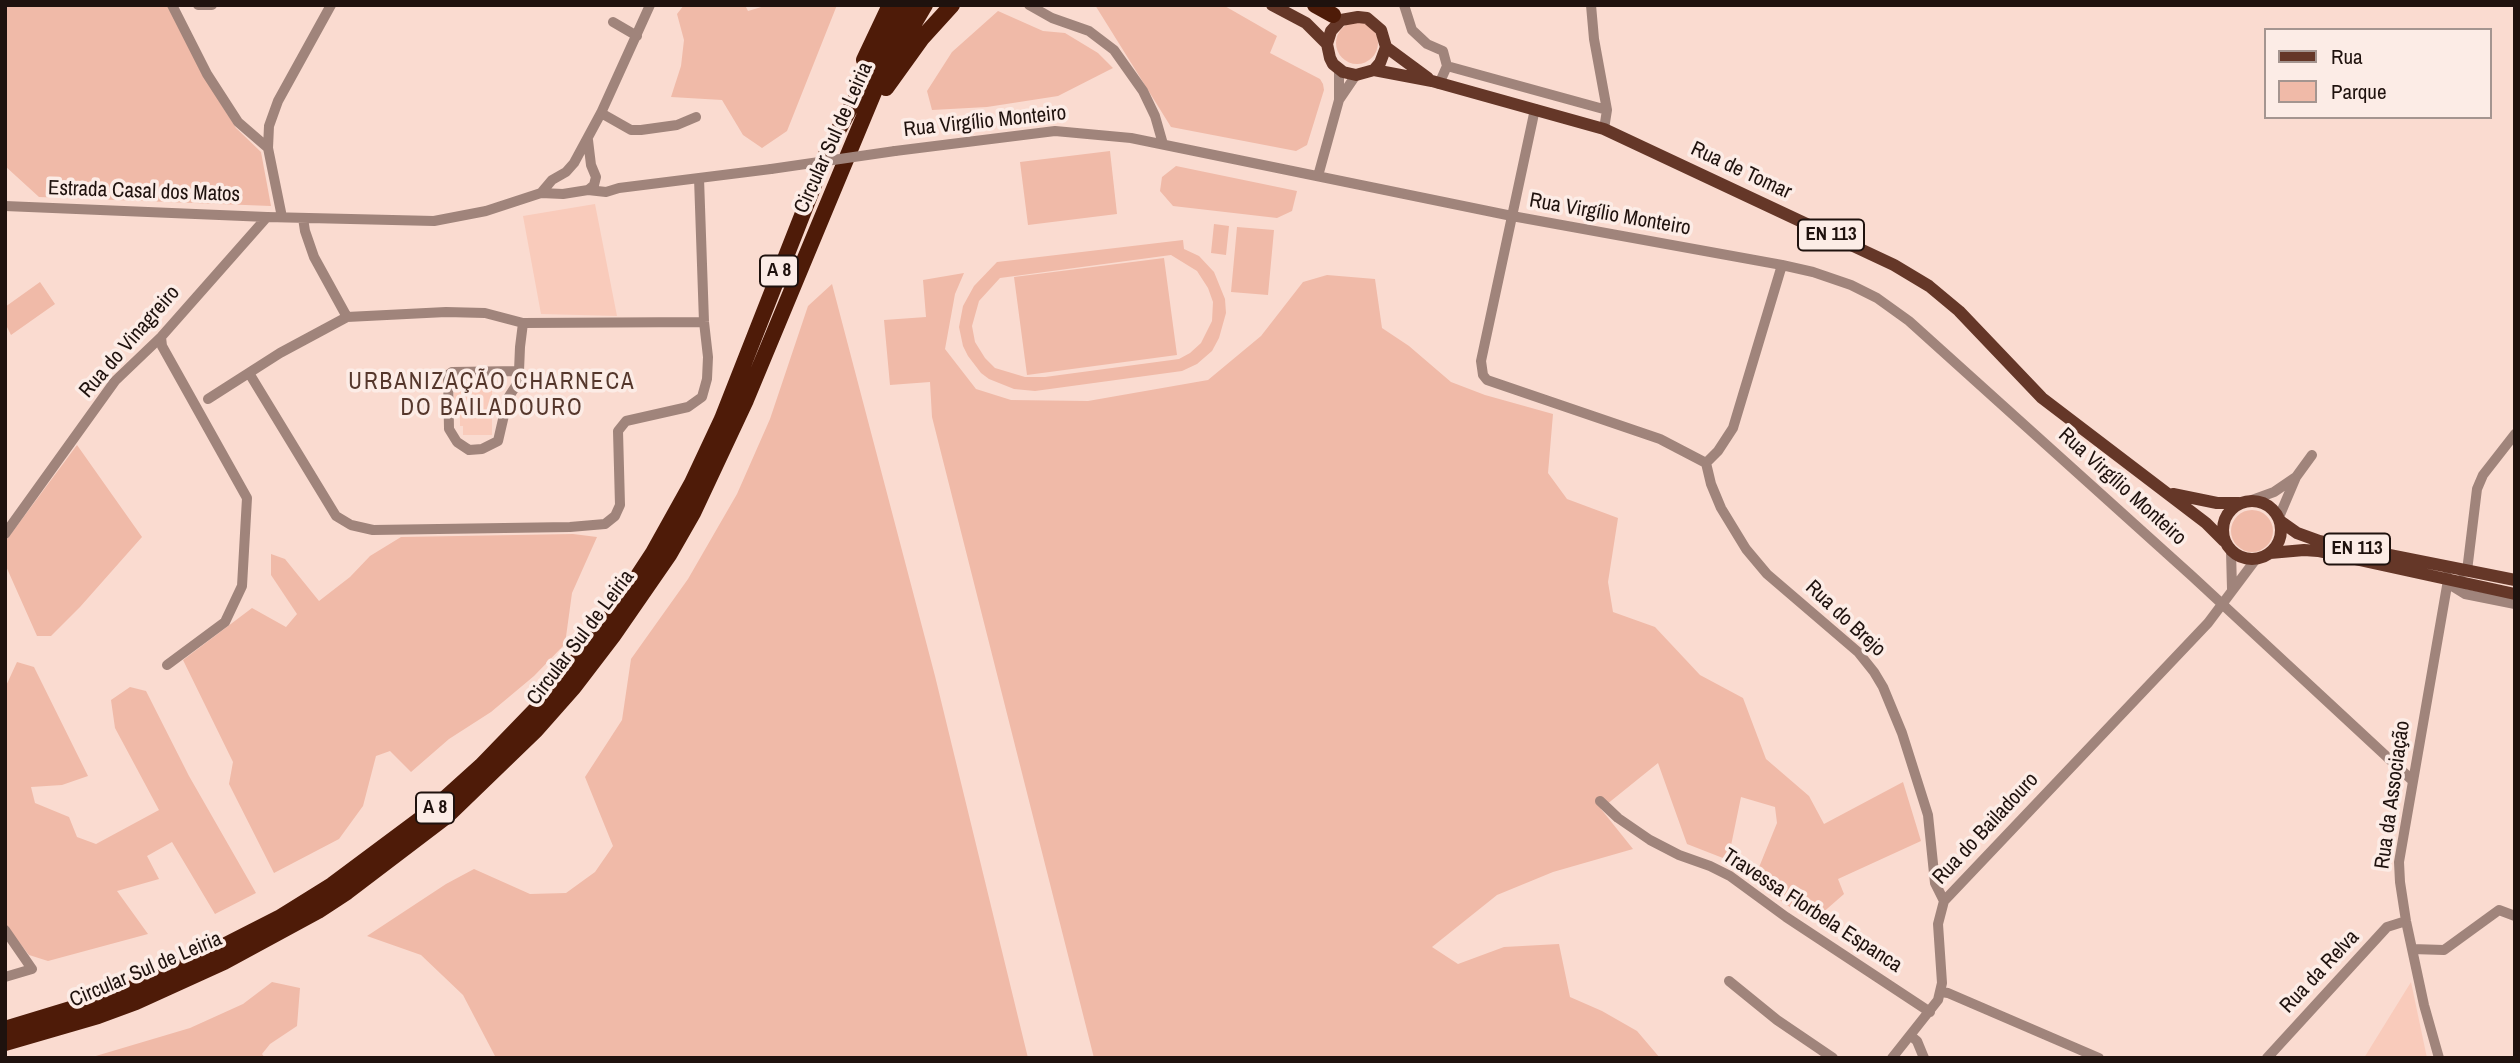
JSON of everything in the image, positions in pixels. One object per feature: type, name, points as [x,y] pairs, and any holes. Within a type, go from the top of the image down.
[{"type":"highway","points":[[840,125],[841,109],[890,5]]},
{"type":"highway","name":"Circular Sul de Leiria","points":[[5,1029],[107,998],[173,972],[279,918],[332,885],[430,812],[481,766],[541,704],[602,629],[626,594],[692,483],[722,419],[813,183],[840,125],[907,5]]},
{"type":"highway","name":"Circular Sul de Leiria","points":[[5,1044],[98,1016],[149,997],[225,962],[318,911],[447,816],[536,730],[574,687],[613,636],[668,555],[692,513],[746,400],[875,90],[925,5]]},
{"type":"highway","points":[[856,134],[922,38],[952,5]]},
{"type":"highway","points":[[1315,5],[1341,16]]},
{"type":"main road","points":[[1272,5],[1306,23],[1327,44],[1330,58],[1339,69],[1356,75]]},
{"type":"main road","name":"Rua de Tomar","points":[[1302,5],[1341,16],[1367,18],[1375,23],[1385,38],[1386,47],[1436,82]]},
{"type":"main road","points":[[1327,44],[1341,16]]},
{"type":"main road","points":[[1374,70],[1381,64],[1386,47]]},
{"type":"main road","name":"Rua de Tomar","points":[[1356,75],[1374,70],[1436,82],[1604,129],[1871,253],[1929,286],[1959,311],[2042,398],[2206,523],[2242,558],[2256,559]]},
{"type":"main road","name":"Rua de Tomar","points":[[2163,489],[2201,501],[2246,502],[2269,506],[2279,519],[2297,533],[2319,541],[2515,580]]},
{"type":"main road","points":[[2227,546],[2223,523],[2226,515],[2246,502]]},
{"type":"main road","points":[[2270,553],[2280,538],[2279,519]]},
{"type":"main road","name":"EN 113","points":[[2256,559],[2270,553],[2318,551],[2515,594]]},
{"type":"street","points":[[172,5],[207,74],[238,122],[268,148]]},
{"type":"street","points":[[198,5],[212,5]]},
{"type":"street","points":[[282,217],[268,148],[269,126],[278,101],[331,5]]},
{"type":"street","points":[[588,140],[596,181],[582,191],[567,182],[570,168],[588,140],[650,5]]},
{"type":"street","points":[[1029,5],[1052,18],[1089,31],[1114,50],[1143,91],[1155,116],[1163,144]]},
{"type":"street","points":[[1404,5],[1412,30],[1427,44],[1443,51],[1447,66],[1436,82]]},
{"type":"street","points":[[1591,5],[1594,40],[1607,110],[1604,129]]},
{"type":"street","points":[[613,22],[637,36]]},
{"type":"street","points":[[1447,66],[1607,110]]},
{"type":"street","points":[[1318,176],[1339,100],[1339,69]]},
{"type":"street","points":[[1339,100],[1356,75]]},
{"type":"street","points":[[1535,109],[1481,361],[1483,376],[1494,384],[1660,439],[1706,463],[1718,451],[1733,428],[1782,265]]},
{"type":"street","points":[[601,113],[631,130],[677,125],[696,117]]},
{"type":"street","name":"Rua Virgílio Monteiro","points":[[541,193],[606,192],[619,188],[1055,131],[1108,135],[1163,144],[1511,216],[1813,272],[1851,285],[1900,314],[2223,605],[2413,781]]},
{"type":"street","points":[[541,193],[552,180],[582,162],[594,169],[603,181],[619,188]]},
{"type":"street","points":[[249,373],[336,516],[351,526],[373,530],[605,524],[615,516],[620,505],[618,431],[626,421],[688,407],[702,397],[707,379],[699,178]]},
{"type":"street","name":"Estrada Casal dos Matos","points":[[5,206],[435,221],[486,211],[541,193]]},
{"type":"street","name":"Rua do Vinagreiro","points":[[5,534],[115,381],[161,337],[267,217]]},
{"type":"street","points":[[303,218],[314,257],[346,317]]},
{"type":"street","points":[[208,399],[280,353],[346,317],[446,312],[485,313],[523,323],[581,325],[704,322]]},
{"type":"street","points":[[519,371],[462,372],[448,375],[449,429],[457,442],[468,450],[482,449],[498,441],[508,398],[519,381],[523,323]]},
{"type":"street","points":[[161,337],[162,346],[247,498],[242,586],[225,622],[167,665]]},
{"type":"street","points":[[2448,580],[2456,573],[2467,571],[2477,489],[2483,475],[2515,433]]},
{"type":"street","points":[[2279,519],[2296,477],[2312,455]]},
{"type":"street","name":"Rua do Brejo","points":[[1706,463],[1721,508],[1746,549],[1767,574],[1858,653],[1883,687],[1902,733],[1928,815],[1936,883],[1944,901]]},
{"type":"street","points":[[2246,502],[2274,492],[2296,477]]},
{"type":"street","points":[[2227,546],[2232,589]]},
{"type":"street","name":"Rua do Bailadouro","points":[[1941,992],[1938,923],[1944,901],[2223,605],[2256,559]]},
{"type":"street","points":[[2438,565],[2455,589],[2465,594],[2515,604]]},
{"type":"street","name":"Rua da Associação","points":[[2438,1057],[2406,921],[2399,862],[2448,580]]},
{"type":"street","name":"Travessa Florbela Espanca","points":[[1600,801],[1618,818],[1650,840],[1730,876],[1786,917],[1930,1013]]},
{"type":"street","points":[[2412,949],[2444,950],[2499,910],[2515,916]]},
{"type":"street","name":"Rua da Relva","points":[[2267,1058],[2387,927],[2406,921]]},
{"type":"street","points":[[5,930],[32,969],[5,977]]},
{"type":"street","points":[[1729,981],[1777,1020],[1833,1058]]},
{"type":"street","points":[[1892,1058],[1930,1013],[1941,992],[2082,1055],[2099,1058]]},
{"type":"street","points":[[1911,1036],[1917,1041],[1924,1058]]},
{"type":"shaded area","points":[[595,204],[617,316],[541,314],[523,216]]},
{"type":"shaded area","points":[[454,388],[492,388],[492,435],[463,435],[460,412],[454,412]]},
{"type":"shaded area","points":[[2411,982],[2427,1058],[2364,1058]]},
{"type":"green space","points":[[5,5],[167,5],[236,128],[261,152],[271,206],[39,197],[5,166]]},
{"type":"green space","points":[[684,5],[745,5],[748,11],[768,5],[837,5],[787,131],[762,148],[743,135],[722,100],[671,97],[681,66],[684,40],[677,14]]},
{"type":"green space","points":[[1095,5],[1223,5],[1277,36],[1270,53],[1320,79],[1323,84],[1324,90],[1307,145],[1296,151],[1171,127]]},
{"type":"green space","points":[[998,11],[1043,31],[1065,33],[1098,53],[1113,68],[1058,96],[987,107],[932,110],[927,91],[952,52]]},
{"type":"green space","points":[[1357,22],[1372,28],[1378,43],[1372,58],[1357,64],[1342,58],[1336,43],[1342,28]]},
{"type":"green space","points":[[1110,151],[1117,214],[1028,225],[1020,162]]},
{"type":"green space","points":[[1176,166],[1297,191],[1292,211],[1277,218],[1173,206],[1160,191],[1162,177]]},
{"type":"green space","points":[[1214,224],[1229,226],[1226,255],[1211,253]]},
{"type":"green space","points":[[1237,227],[1274,230],[1268,295],[1231,292]]},
{"type":"green space","points":[[1183,240],[1184,249],[1199,256],[1214,272],[1225,299],[1226,313],[1219,338],[1212,351],[1197,364],[1182,371],[1035,391],[1014,389],[981,373],[963,346],[959,327],[963,306],[974,286],[997,262]],"holes":[[[1171,255],[1197,271],[1213,302],[1212,321],[1201,343],[1179,359],[1045,377],[1025,377],[995,368],[975,342],[972,326],[979,301],[1000,278]]]},
{"type":"green space","points":[[1164,258],[1177,355],[1027,375],[1014,277]]},
{"type":"green space","points":[[964,273],[955,294],[945,349],[976,389],[1011,400],[1088,401],[1208,380],[1261,336],[1303,282],[1327,275],[1375,279],[1382,328],[1409,346],[1451,382],[1485,395],[1553,414],[1548,473],[1567,499],[1618,518],[1608,582],[1613,612],[1655,627],[1700,675],[1743,698],[1766,759],[1809,796],[1824,824],[1903,782],[1921,841],[1838,879],[1844,894],[1812,922],[1753,882],[1777,823],[1775,807],[1741,797],[1728,860],[1687,844],[1658,763],[1601,809],[1633,849],[1553,872],[1497,895],[1432,947],[1458,964],[1504,947],[1559,944],[1570,997],[1637,1031],[1660,1058],[1094,1058],[932,417],[930,382],[890,385],[884,320],[926,317],[923,280]]},
{"type":"green space","points":[[40,282],[55,304],[11,335],[5,323],[5,307]]},
{"type":"green space","points":[[832,284],[935,676],[1028,1058],[496,1058],[463,995],[421,955],[367,936],[446,884],[474,869],[530,894],[566,893],[595,872],[613,846],[585,777],[622,720],[631,659],[688,579],[737,494],[770,419],[808,306]]},
{"type":"green space","points":[[77,445],[142,537],[51,636],[37,636],[5,564],[5,542]]},
{"type":"green space","points":[[2252,510],[2267,516],[2273,531],[2267,546],[2252,552],[2237,546],[2231,531],[2237,516]]},
{"type":"green space","points":[[573,534],[597,537],[572,593],[565,644],[534,676],[491,712],[449,739],[411,772],[390,751],[376,756],[363,806],[339,839],[274,873],[229,784],[233,762],[183,660],[252,608],[286,627],[297,614],[271,575],[271,554],[285,559],[319,601],[350,577],[370,556],[401,537]]},
{"type":"green space","points":[[17,662],[34,667],[88,776],[62,785],[31,787],[35,803],[69,817],[77,837],[96,844],[159,810],[115,728],[111,700],[130,687],[146,691],[189,776],[256,893],[215,914],[172,842],[147,856],[159,879],[117,891],[148,934],[48,961],[29,955],[9,929],[5,928],[5,688]]},
{"type":"green space","points":[[272,982],[300,988],[297,1026],[270,1044],[262,1054],[265,1058],[89,1058],[190,1028],[243,1004]]},
{"type":"district","name":"URBANIZAÇÃO CHARNECA DO BAILADOURO","points":[[492,396]]}]
